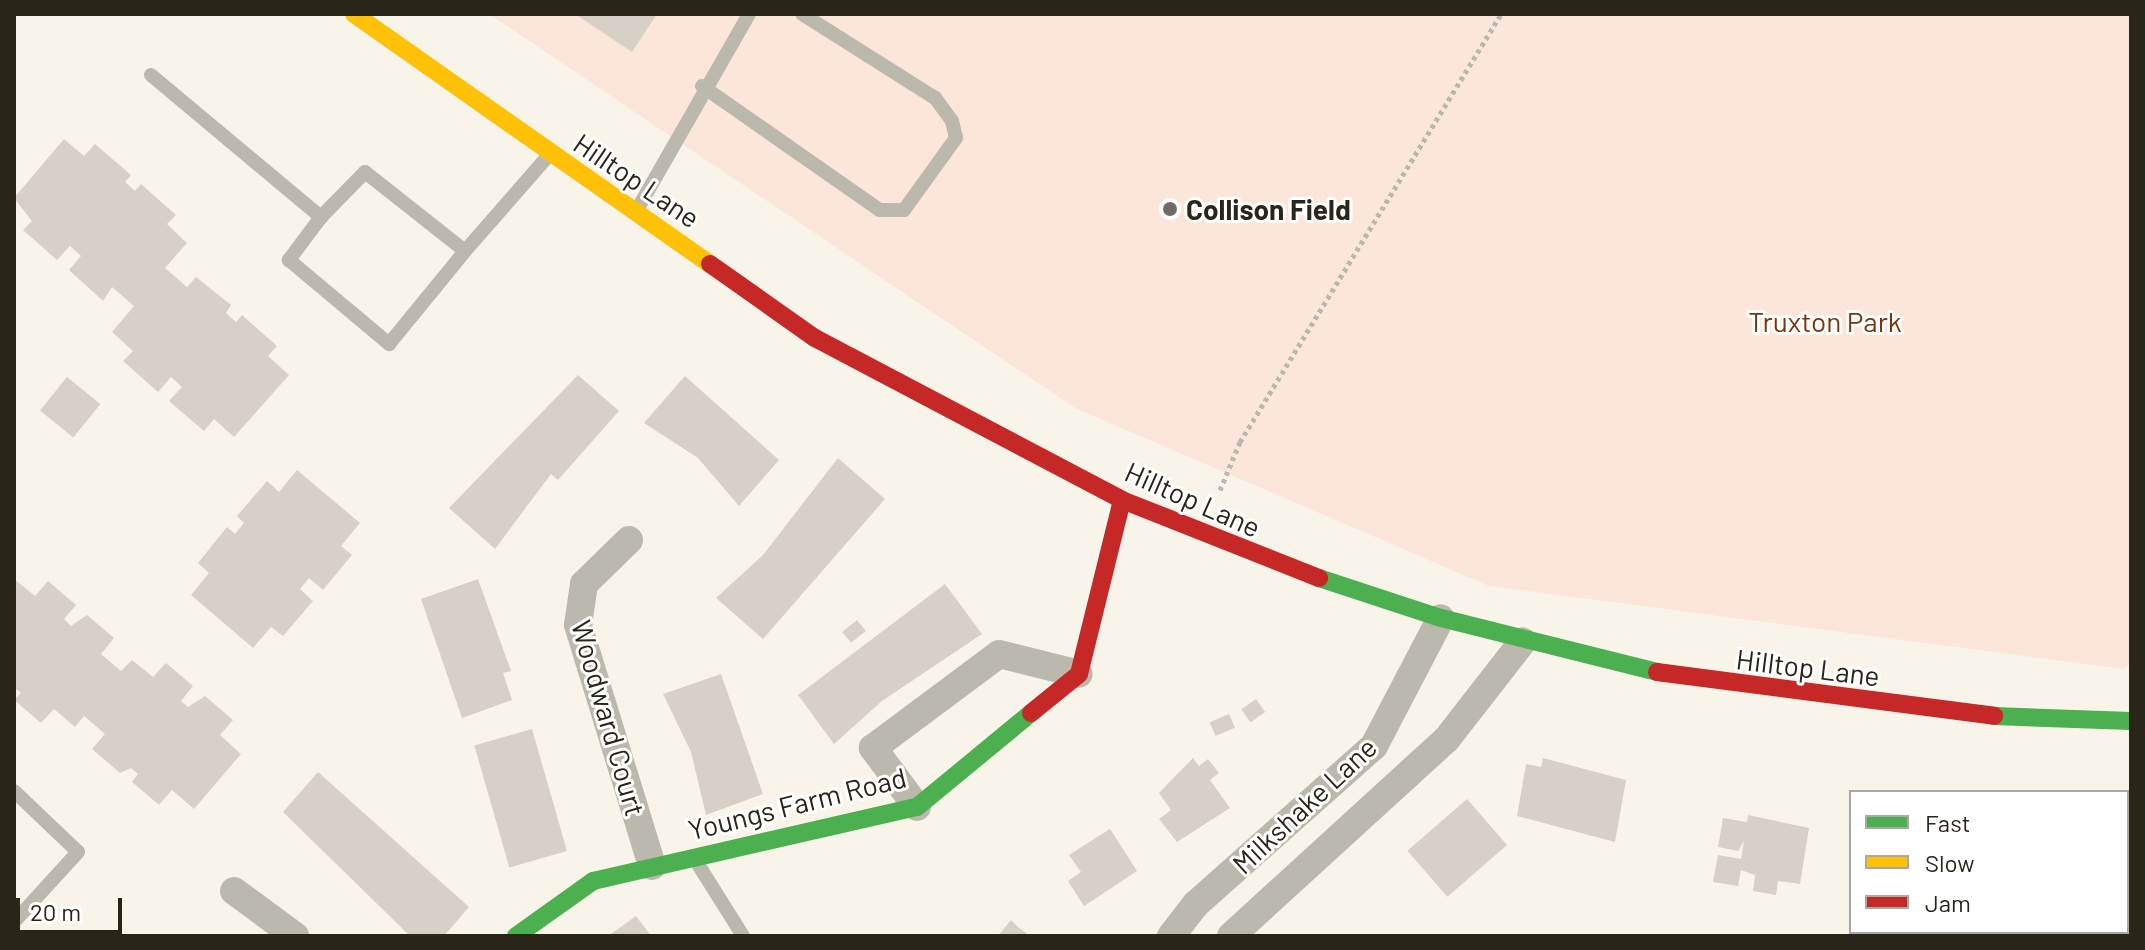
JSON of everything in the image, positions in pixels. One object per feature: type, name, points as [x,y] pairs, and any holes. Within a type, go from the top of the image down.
[{"type":"street","name":"Hilltop Lane","points":[[354,14],[549,155],[815,338],[1122,500],[1260,559],[1441,618],[1680,678],[1841,701],[2131,721]]},
{"type":"street","points":[[917,807],[873,748],[999,654],[1079,674],[1122,500]]},
{"type":"street","name":"Woodward Court","points":[[629,540],[584,584],[578,625],[652,866]]},
{"type":"street","name":"Milkshake Lane","points":[[1171,936],[1196,904],[1374,746],[1441,618]]},
{"type":"street","name":"Milkshake Lane","points":[[1231,936],[1446,740],[1523,641]]},
{"type":"street","name":"Youngs Farm Road","points":[[516,936],[593,881],[917,807],[1079,674]]},
{"type":"street","points":[[234,891],[295,936]]},
{"type":"lane","points":[[636,212],[702,86],[749,14]]},
{"type":"lane","points":[[702,86],[880,210],[904,210],[956,138],[952,121],[935,98],[802,14]]},
{"type":"lane","points":[[151,75],[321,217]]},
{"type":"lane","points":[[465,251],[365,172],[321,217],[289,260],[389,344],[549,155]]},
{"type":"lane","points":[[14,791],[78,852],[14,922]]},
{"type":"lane","points":[[694,858],[743,936]]},
{"type":"path","points":[[1220,490],[1240,442],[1501,14]]},
{"type":"green space","name":"Truxton Park","points":[[489,14],[2131,14],[2131,663],[2123,669],[1489,586],[1075,408]]},
{"type":"building","points":[[575,14],[657,14],[632,52]]},
{"type":"building","points":[[64,139],[84,156],[95,144],[131,175],[125,182],[135,191],[141,184],[176,215],[167,224],[187,243],[165,268],[187,287],[196,277],[231,305],[226,313],[236,322],[242,315],[277,346],[268,356],[289,375],[234,437],[214,419],[204,431],[169,401],[182,387],[171,377],[158,392],[123,361],[133,351],[112,332],[134,306],[112,287],[103,301],[69,270],[81,256],[70,246],[57,260],[23,230],[32,221],[14,198]]},
{"type":"building","points":[[578,375],[619,411],[558,480],[551,474],[495,549],[449,508]]},
{"type":"building","points":[[685,376],[779,460],[739,506],[698,458],[644,423]]},
{"type":"building","points":[[67,377],[100,404],[73,437],[40,410]]},
{"type":"building","points":[[838,458],[885,499],[763,639],[716,598],[763,555]]},
{"type":"building","points":[[297,470],[360,523],[341,546],[352,555],[323,590],[309,578],[300,589],[313,601],[283,636],[271,627],[253,648],[191,595],[209,573],[198,563],[227,527],[235,534],[244,523],[237,516],[267,481],[279,492]]},
{"type":"building","points":[[14,579],[35,596],[48,581],[76,605],[64,619],[71,626],[87,615],[114,638],[101,654],[121,671],[132,660],[153,677],[166,663],[193,686],[181,701],[188,707],[205,696],[233,720],[220,735],[241,754],[194,809],[172,790],[159,805],[132,782],[138,774],[131,768],[120,773],[92,749],[105,734],[84,716],[75,727],[54,709],[41,723],[14,700],[21,693],[14,687]]},
{"type":"building","points":[[478,579],[511,671],[503,673],[512,700],[462,718],[421,599]]},
{"type":"building","points":[[945,584],[982,634],[882,701],[834,744],[798,695]]},
{"type":"building","points":[[857,620],[866,631],[851,643],[842,632]]},
{"type":"building","points":[[721,674],[763,794],[706,815],[691,752],[663,694]]},
{"type":"building","points":[[1256,699],[1265,712],[1250,722],[1241,709]]},
{"type":"building","points":[[1229,714],[1235,728],[1216,736],[1210,722]]},
{"type":"building","points":[[532,729],[567,851],[509,868],[474,746]]},
{"type":"building","points":[[1193,758],[1199,766],[1208,759],[1219,773],[1210,780],[1230,808],[1177,842],[1159,819],[1171,810],[1159,793]]},
{"type":"building","points":[[1543,758],[1626,780],[1615,842],[1517,816],[1526,764],[1541,767]]},
{"type":"building","points":[[318,772],[469,907],[444,936],[410,936],[283,812]]},
{"type":"building","points":[[1467,799],[1507,845],[1447,897],[1407,851]]},
{"type":"building","points":[[1748,815],[1809,828],[1800,884],[1778,881],[1776,895],[1753,891],[1755,875],[1741,870],[1738,886],[1713,882],[1718,855],[1741,859],[1744,841],[1738,851],[1718,847],[1723,818],[1747,822]]},
{"type":"building","points":[[1110,829],[1137,871],[1084,906],[1068,881],[1081,872],[1069,855]]},
{"type":"building","points":[[636,916],[651,936],[608,936]]},
{"type":"building","points":[[1011,920],[1018,927],[1030,936],[998,936]]},
{"type":"building","points":[[1889,934],[1958,934],[1958,936]]},
{"type":"traffic: fast","points":[[1319,578],[1441,618],[1657,672]]},
{"type":"traffic: fast","points":[[516,936],[593,881],[917,807],[1031,713]]},
{"type":"traffic: fast","points":[[1994,716],[2131,721]]},
{"type":"traffic: slow","points":[[354,14],[710,264]]},
{"type":"traffic: jam","points":[[710,264],[815,338],[1122,500],[1319,578]]},
{"type":"traffic: jam","points":[[1031,713],[1079,674],[1122,500]]},
{"type":"traffic: jam","points":[[1657,672],[1994,716]]},
{"type":"place","name":"Collison Field","points":[[1170,209]]}]
